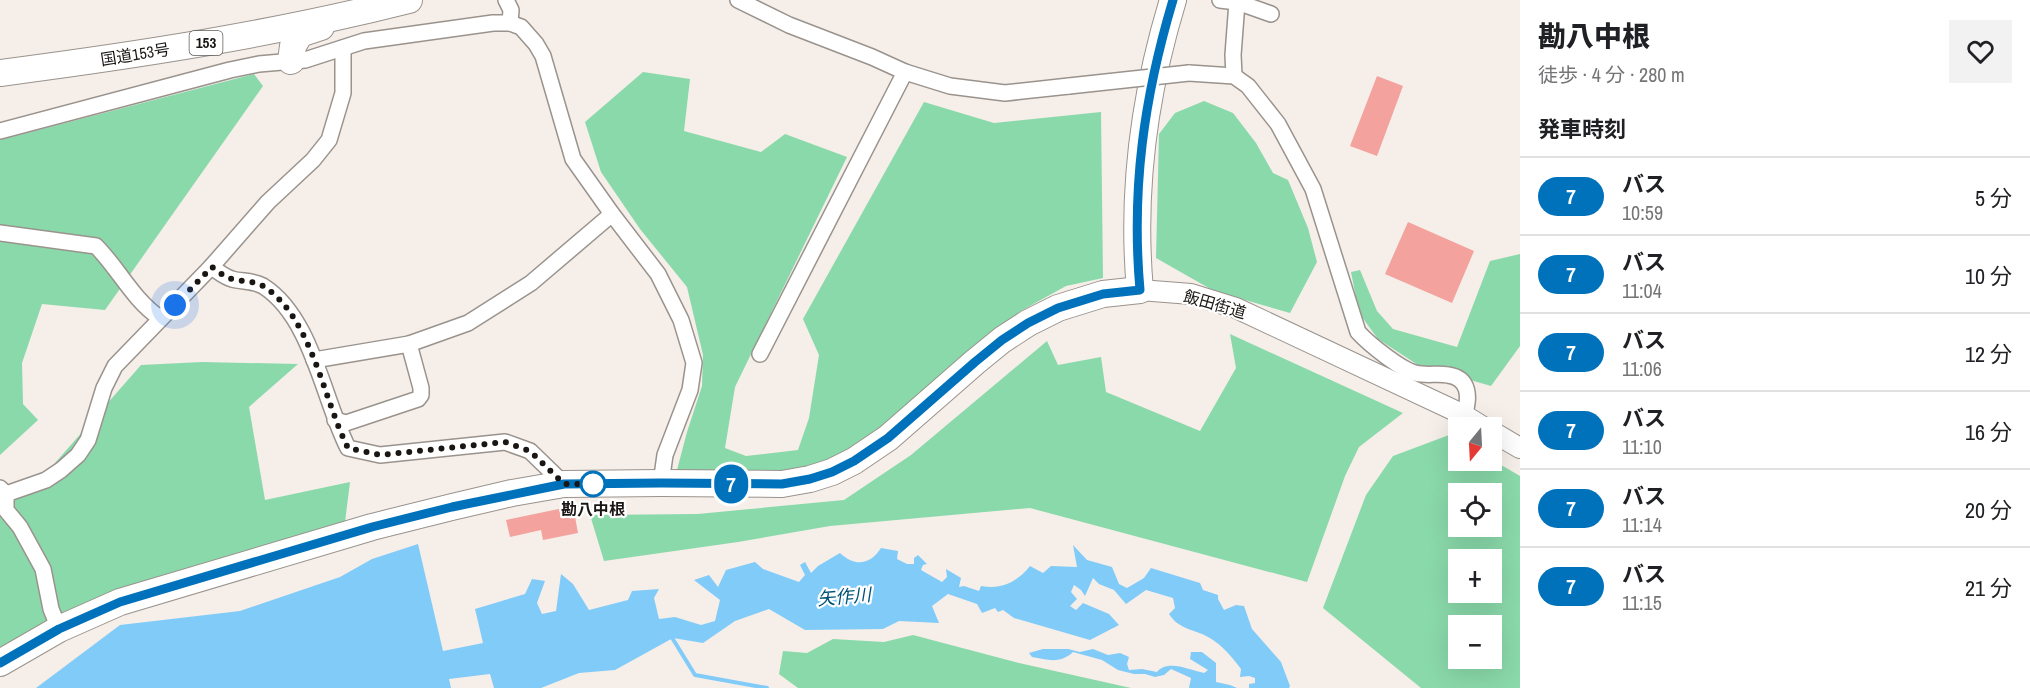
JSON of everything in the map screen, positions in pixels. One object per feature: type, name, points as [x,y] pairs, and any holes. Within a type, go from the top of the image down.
[{"type":"highway","points":[[287,15],[330,0]]},
{"type":"highway","name":"国道153号","points":[[0,60],[148,40],[287,15],[410,0]]},
{"type":"highway","points":[[1133,290],[1125,228],[1128,142],[1142,64],[1157,0]]},
{"type":"highway","points":[[1133,290],[1139,166],[1150,90],[1173,0]]},
{"type":"highway","name":"国道153号","points":[[0,73],[190,45],[359,5]]},
{"type":"highway","name":"153","points":[[291,61],[293,46],[300,34],[340,22],[359,5]]},
{"type":"highway","name":"飯田街道","points":[[0,663],[59,629],[120,602],[372,527],[512,493],[564,484],[782,484],[832,472],[854,461],[888,438],[975,362],[1028,323],[1058,308],[1103,294],[1133,290]]},
{"type":"street","points":[[506,0],[511,10],[510,23]]},
{"type":"street","points":[[738,0],[789,25],[905,72],[950,86],[1005,93],[1190,72],[1234,76],[1248,87],[1278,124],[1313,189],[1323,227],[1358,332],[1366,341],[1410,371],[1426,375],[1447,374],[1464,383],[1468,392],[1464,415]]},
{"type":"street","points":[[1234,76],[1227,1],[1271,14]]},
{"type":"street","points":[[0,131],[230,70],[322,56],[364,41],[493,23],[510,23],[520,27],[530,35],[540,50],[573,159],[658,274],[681,320],[694,363],[690,390],[665,455],[661,483]]},
{"type":"street","points":[[59,629],[51,609],[43,569],[20,527],[6,510],[2,492],[46,480],[78,455],[88,440],[104,388],[123,357],[212,267],[268,202],[313,160],[329,140],[343,93],[343,48]]},
{"type":"street","points":[[760,354],[905,72]]},
{"type":"street","points":[[314,360],[409,344],[468,323],[531,283],[612,214]]},
{"type":"street","points":[[0,233],[96,246],[148,310],[160,318]]},
{"type":"street","points":[[212,267],[228,278],[252,281],[263,286],[294,318],[314,360],[335,420],[348,448],[380,455],[505,442],[530,451],[564,484]]},
{"type":"street","name":"飯田街道","points":[[1133,290],[1191,294],[1236,308],[1467,417]]},
{"type":"street","points":[[335,420],[346,423],[418,399],[421,395],[421,388],[409,344]]},
{"type":"street","points":[[1502,437],[1520,448]]},
{"type":"green space","points":[[643,72],[690,79],[684,131],[761,152],[785,134],[847,157],[735,387],[725,448],[746,456],[798,450],[809,418],[819,355],[803,319],[924,102],[994,123],[1101,112],[1103,278],[1066,286],[1019,312],[875,441],[826,466],[753,475],[677,470],[702,386],[703,355],[687,287],[640,229],[601,172],[585,122]]},
{"type":"green space","points":[[254,74],[263,86],[105,310],[42,304],[22,363],[23,404],[38,420],[0,455],[0,140]]},
{"type":"green space","points":[[1204,101],[1233,113],[1256,143],[1273,173],[1288,180],[1308,228],[1317,262],[1290,313],[1214,291],[1156,258],[1159,134],[1175,113]]},
{"type":"green space","points":[[1520,254],[1520,346],[1491,386],[1418,365],[1378,339],[1359,313],[1351,272],[1360,270],[1377,311],[1393,329],[1457,347],[1490,261]]},
{"type":"green space","points":[[1230,334],[1403,413],[1359,447],[1345,476],[1307,582],[1030,508],[830,526],[604,561],[590,515],[698,514],[844,500],[911,455],[1047,341],[1058,365],[1101,357],[1106,392],[1200,431],[1236,368]]},
{"type":"green space","points":[[202,362],[298,364],[249,407],[265,500],[350,482],[345,522],[0,660],[0,504],[48,471],[141,365]]},
{"type":"green space","points":[[1448,435],[1448,471],[1502,471],[1502,465],[1520,476],[1520,688],[1421,688],[1323,608],[1366,495],[1393,456]]},
{"type":"green space","points":[[913,635],[1019,663],[1131,688],[798,688],[779,674],[783,651],[807,653],[833,639],[884,642]]},
{"type":"water","name":"矢作川","points":[[418,544],[443,651],[483,643],[475,609],[525,594],[532,579],[545,581],[537,603],[542,614],[556,611],[561,574],[573,584],[589,610],[628,600],[632,591],[659,589],[654,598],[659,619],[675,617],[701,625],[715,621],[720,600],[694,580],[709,575],[718,587],[726,570],[755,562],[763,569],[799,582],[805,575],[800,565],[805,562],[811,573],[840,553],[851,561],[862,562],[872,558],[881,548],[898,551],[897,559],[907,564],[914,564],[914,558],[918,555],[927,564],[923,565],[921,570],[942,582],[947,577],[946,569],[961,578],[959,587],[964,586],[979,591],[981,586],[996,587],[1008,584],[1030,566],[1043,573],[1051,566],[1077,567],[1073,545],[1087,560],[1112,567],[1119,584],[1127,588],[1144,578],[1151,568],[1200,583],[1203,590],[1218,595],[1224,610],[1236,605],[1244,606],[1252,629],[1281,662],[1290,686],[1289,688],[1249,688],[1249,684],[1255,683],[1255,678],[1240,677],[1241,669],[1223,648],[1210,638],[1182,626],[1173,619],[1169,614],[1175,608],[1173,598],[1146,590],[1126,604],[1114,590],[1099,584],[1093,578],[1085,596],[1074,585],[1071,592],[1077,599],[1070,606],[1076,610],[1083,603],[1109,614],[1119,625],[1090,640],[1014,618],[1003,610],[998,612],[995,608],[982,613],[977,604],[948,594],[932,606],[939,623],[899,621],[883,629],[805,630],[769,609],[735,621],[703,643],[673,638],[615,670],[579,673],[541,688],[494,688],[490,674],[449,679],[451,688],[36,688],[120,625],[240,611],[340,577],[372,559]]},
{"type":"water","points":[[1043,649],[1068,649],[1080,652],[1093,649],[1108,655],[1120,653],[1129,657],[1127,664],[1129,670],[1142,669],[1157,672],[1167,666],[1173,666],[1204,673],[1208,670],[1190,659],[1191,652],[1202,652],[1216,663],[1216,682],[1237,688],[1189,688],[1191,678],[1171,669],[1164,675],[1155,677],[1134,674],[1118,670],[1102,660],[1073,652],[1059,660],[1032,657],[1029,653]]},
{"type":"building","points":[[1377,76],[1403,86],[1377,156],[1350,146]]},
{"type":"building","points":[[1408,222],[1474,251],[1452,303],[1385,274]]},
{"type":"building","points":[[573,506],[578,533],[543,540],[541,530],[510,537],[506,520]]},
{"type":"waterway","points":[[671,636],[695,675],[767,688]]},
{"type":"bus line","name":"7","points":[[0,663],[59,629],[120,602],[372,527],[452,507],[564,484],[782,484],[832,472],[870,452],[975,362],[1028,323],[1058,308],[1103,294],[1140,290],[1136,247],[1139,166],[1143,130],[1163,32],[1173,0]]},
{"type":"place","name":"勘八中根","points":[[593,484]]},
{"type":"route","points":[[175,305],[212,267],[228,278],[252,281],[263,286],[294,318],[314,360],[338,429],[348,448],[380,455],[505,442],[530,451],[564,484],[593,484]]}]
